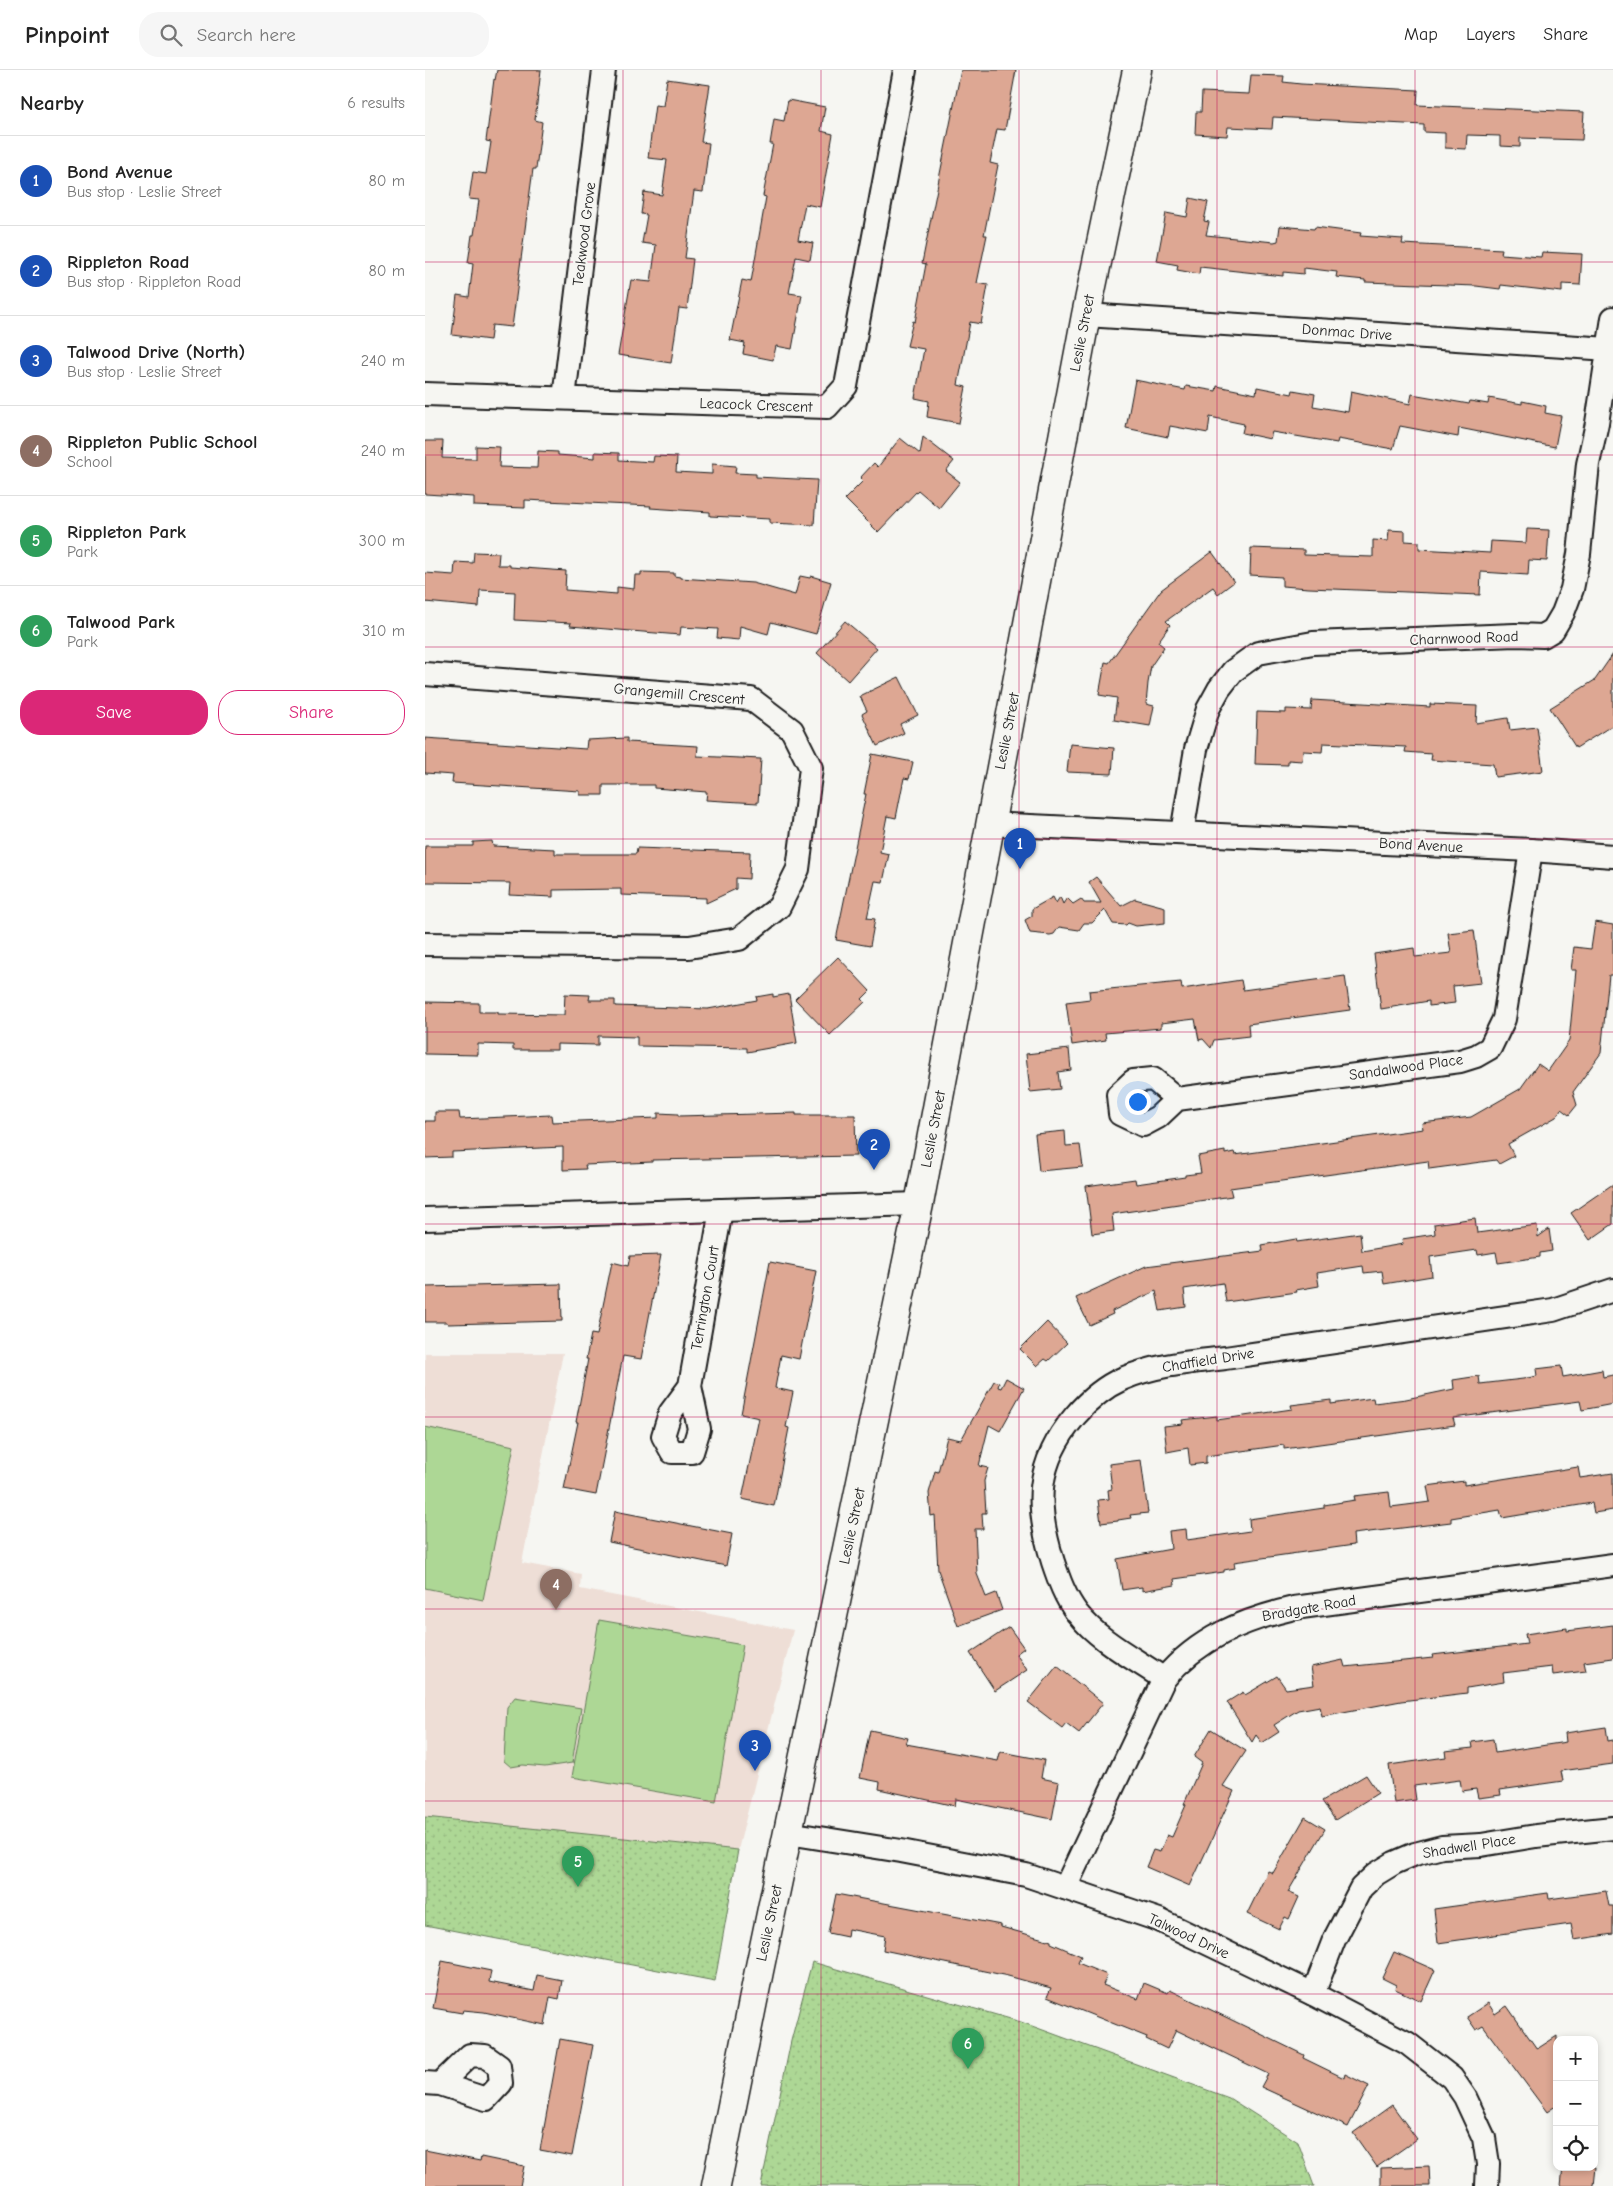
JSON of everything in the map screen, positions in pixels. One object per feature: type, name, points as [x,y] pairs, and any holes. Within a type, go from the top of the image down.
[{"type":"main road","name":"Leslie Street","points":[[717,2186],[759,1971],[919,1204],[1086,315],[1137,70]]},
{"type":"street","name":"Teakwood Grove","points":[[564,398],[605,70]]},
{"type":"street","name":"Leacock Crescent","points":[[425,394],[827,407],[846,386],[905,70]]},
{"type":"street","name":"Donmac Drive","points":[[1086,315],[1609,348]]},
{"type":"street","name":"Charnwood Road","points":[[1182,833],[1196,749],[1208,709],[1233,671],[1258,653],[1313,643],[1515,635],[1543,636],[1553,630],[1563,613],[1572,589],[1579,554],[1588,464],[1597,423],[1613,318]]},
{"type":"street","name":"Grangemill Crescent","points":[[425,674],[751,699],[791,730],[811,768],[798,869],[779,907],[739,939],[689,947],[425,944]]},
{"type":"street","name":"Bond Avenue","points":[[989,824],[1531,850],[1613,856]]},
{"type":"street","name":"Sandalwood Place","points":[[1177,1099],[1460,1061],[1476,1056],[1489,1048],[1504,1019],[1531,850]]},
{"type":"street","points":[[425,1219],[919,1204]]},
{"type":"street","name":"Terrington Court","points":[[690,1386],[721,1210]]},
{"type":"street","name":"Chatfield Drive","points":[[1164,1679],[1139,1662],[1116,1650],[1078,1614],[1065,1595],[1049,1548],[1042,1521],[1041,1496],[1044,1470],[1055,1444],[1083,1406],[1103,1390],[1121,1380],[1175,1363],[1225,1358],[1553,1310],[1613,1290]]},
{"type":"street","name":"Bradgate Road","points":[[1065,1888],[1164,1679],[1175,1665],[1223,1632],[1256,1617],[1294,1608],[1613,1565]]},
{"type":"street","name":"Shadwell Place","points":[[1313,1994],[1334,1940],[1361,1888],[1376,1874],[1394,1863],[1415,1854],[1442,1847],[1481,1845],[1536,1836],[1613,1828]]},
{"type":"street","name":"Talwood Drive","points":[[788,1833],[984,1866],[1026,1875],[1159,1920],[1313,1994],[1407,2044],[1452,2078],[1465,2097],[1484,2138],[1488,2164],[1487,2186]]},
{"type":"shaded area","points":[[425,1353],[563,1353],[522,1563],[581,1574],[580,1589],[793,1630],[738,1850],[425,1817]]},
{"type":"green space","points":[[425,1427],[514,1446],[483,1600],[425,1588]]},
{"type":"green space","points":[[599,1620],[743,1645],[716,1802],[572,1777]]},
{"type":"green space","points":[[515,1697],[581,1708],[572,1763],[545,1767],[523,1765],[511,1767],[504,1761],[507,1707]]},
{"type":"green space","points":[[425,1817],[738,1850],[715,1981],[425,1925]]},
{"type":"green space","points":[[812,1962],[1021,2022],[1229,2098],[1298,2142],[1314,2186],[761,2186],[791,2041]]},
{"type":"building","points":[[497,70],[541,70],[535,120],[542,122],[536,169],[533,169],[512,327],[492,325],[490,340],[452,335],[457,295],[469,297],[473,264],[468,263],[479,200],[469,199],[473,172],[486,174],[491,142],[486,141],[494,79]]},
{"type":"building","points":[[961,70],[1016,70],[1005,130],[997,129],[990,163],[998,165],[984,235],[987,235],[977,283],[988,285],[981,324],[970,322],[958,385],[966,387],[959,423],[927,417],[929,401],[915,398],[924,349],[907,346],[913,321],[915,322],[926,264],[922,263]]},
{"type":"building","points":[[1251,75],[1284,76],[1283,82],[1301,84],[1418,90],[1417,105],[1584,112],[1582,140],[1520,138],[1520,147],[1500,146],[1500,136],[1467,135],[1466,149],[1445,148],[1445,133],[1424,132],[1424,125],[1273,117],[1272,129],[1228,127],[1227,136],[1195,134],[1196,112],[1201,112],[1202,92],[1249,94]]},
{"type":"building","points":[[667,79],[710,85],[701,142],[709,143],[703,192],[694,191],[685,258],[693,259],[687,309],[679,308],[671,363],[618,355],[631,280],[651,282],[656,245],[642,243],[647,215],[641,214],[644,192],[662,195],[667,160],[648,158],[655,105],[663,106]]},
{"type":"building","points":[[788,100],[825,107],[821,131],[833,134],[820,207],[805,204],[798,240],[813,243],[810,260],[796,257],[789,293],[802,295],[792,349],[776,346],[773,360],[743,354],[745,343],[730,340],[742,280],[751,282],[766,197],[763,196],[773,144],[770,144],[774,119],[784,121]]},
{"type":"building","points":[[1190,198],[1208,202],[1204,221],[1209,222],[1206,235],[1274,242],[1278,241],[1280,226],[1314,229],[1315,227],[1361,233],[1360,236],[1403,239],[1402,244],[1502,249],[1501,254],[1541,257],[1542,252],[1582,254],[1580,285],[1562,284],[1562,292],[1501,285],[1500,289],[1476,286],[1365,282],[1365,280],[1336,277],[1337,272],[1304,268],[1304,274],[1283,272],[1283,276],[1200,267],[1199,274],[1177,270],[1178,265],[1157,261],[1166,213],[1187,217]]},
{"type":"building","points":[[1135,380],[1185,390],[1186,386],[1216,391],[1217,386],[1256,394],[1257,387],[1292,394],[1293,390],[1315,394],[1313,406],[1348,412],[1351,391],[1410,404],[1412,394],[1469,404],[1470,401],[1488,404],[1489,398],[1522,404],[1522,401],[1546,406],[1545,413],[1561,416],[1555,447],[1459,428],[1458,437],[1400,426],[1393,449],[1338,439],[1337,443],[1272,432],[1270,439],[1242,433],[1244,424],[1210,417],[1208,433],[1170,426],[1168,437],[1126,428]]},
{"type":"building","points":[[923,437],[954,461],[946,471],[960,482],[939,508],[918,490],[878,532],[845,499],[863,481],[860,478],[874,463],[878,467],[900,438],[920,454]]},
{"type":"building","points":[[425,441],[443,441],[442,458],[476,459],[476,446],[500,447],[499,467],[537,468],[538,451],[558,452],[558,455],[595,458],[595,452],[619,453],[619,460],[653,462],[654,456],[677,457],[676,472],[712,474],[712,464],[736,466],[735,473],[756,474],[756,477],[817,480],[814,525],[770,523],[770,519],[710,516],[710,512],[650,508],[651,506],[525,500],[525,508],[474,506],[474,497],[425,494]]},
{"type":"building","points":[[1527,529],[1549,530],[1547,561],[1529,560],[1528,575],[1481,572],[1480,595],[1282,586],[1282,577],[1250,575],[1251,548],[1304,550],[1304,555],[1373,557],[1373,540],[1388,541],[1389,530],[1405,531],[1405,541],[1419,542],[1419,549],[1490,553],[1491,541],[1526,543]]},
{"type":"building","points":[[474,552],[499,553],[498,565],[566,571],[565,590],[617,594],[617,587],[634,589],[635,575],[641,575],[641,572],[674,573],[674,576],[680,578],[753,583],[795,595],[800,576],[810,578],[811,576],[831,582],[816,634],[771,622],[768,634],[740,626],[739,640],[717,638],[718,629],[681,627],[680,635],[570,626],[571,623],[514,620],[515,592],[480,590],[479,607],[425,602],[425,573],[454,575],[455,562],[473,563]]},
{"type":"building","points":[[1212,552],[1234,582],[1218,594],[1213,587],[1166,621],[1170,625],[1158,642],[1164,647],[1151,666],[1148,683],[1146,704],[1154,706],[1150,726],[1114,720],[1117,698],[1099,695],[1105,662],[1109,663],[1161,590]]},
{"type":"building","points":[[845,621],[877,648],[848,681],[817,653]]},
{"type":"building","points":[[1613,654],[1613,725],[1576,748],[1550,708],[1595,680]]},
{"type":"building","points":[[899,677],[918,715],[900,724],[904,733],[877,746],[862,714],[867,711],[860,696]]},
{"type":"building","points":[[1312,700],[1430,707],[1430,704],[1477,706],[1476,723],[1508,718],[1510,730],[1537,727],[1543,771],[1495,777],[1493,764],[1431,760],[1432,754],[1405,752],[1406,747],[1323,743],[1322,752],[1303,751],[1302,761],[1288,760],[1288,765],[1255,764],[1257,712],[1286,713],[1286,709],[1311,710]]},
{"type":"building","points":[[425,738],[586,749],[587,740],[627,738],[627,742],[698,746],[697,756],[761,759],[758,803],[706,800],[707,792],[654,788],[654,785],[603,785],[603,795],[580,795],[580,791],[452,783],[453,775],[425,773]]},
{"type":"building","points":[[1070,744],[1114,748],[1112,774],[1067,772]]},
{"type":"building","points":[[872,754],[913,762],[909,779],[904,778],[896,818],[887,816],[880,852],[889,854],[883,882],[875,881],[867,918],[875,919],[870,946],[836,940],[866,794],[864,794]]},
{"type":"building","points":[[492,841],[493,846],[555,849],[555,854],[636,854],[637,848],[750,852],[749,879],[736,878],[736,889],[706,903],[706,898],[621,895],[621,889],[553,890],[553,897],[509,895],[510,883],[425,882],[425,846],[473,846],[473,842]]},
{"type":"building","points":[[1096,877],[1121,906],[1135,899],[1165,907],[1165,923],[1136,926],[1128,923],[1126,925],[1113,924],[1105,910],[1092,923],[1084,923],[1079,930],[1059,927],[1054,934],[1050,935],[1030,933],[1025,920],[1032,916],[1032,909],[1053,897],[1056,903],[1060,897],[1063,904],[1067,898],[1073,904],[1081,899],[1084,903],[1101,903],[1089,882]]},
{"type":"building","points":[[1595,922],[1613,925],[1613,975],[1609,975],[1601,1053],[1573,1092],[1577,1105],[1569,1115],[1561,1109],[1556,1117],[1508,1144],[1514,1156],[1499,1164],[1496,1160],[1429,1169],[1428,1161],[1230,1188],[1232,1196],[1112,1214],[1114,1231],[1092,1234],[1086,1186],[1135,1179],[1136,1184],[1201,1173],[1198,1156],[1225,1151],[1225,1154],[1234,1152],[1235,1155],[1423,1129],[1422,1123],[1471,1117],[1520,1089],[1538,1064],[1548,1071],[1569,1041],[1576,970],[1571,970],[1574,947],[1591,949]]},
{"type":"building","points":[[1474,930],[1481,983],[1453,986],[1455,1003],[1429,1006],[1429,1001],[1381,1009],[1374,954],[1414,948],[1415,957],[1451,953],[1448,933]]},
{"type":"building","points":[[838,957],[870,991],[862,999],[865,1002],[830,1035],[795,999]]},
{"type":"building","points":[[1345,976],[1350,1010],[1248,1024],[1249,1036],[1214,1040],[1211,1048],[1203,1039],[1199,1040],[1195,1019],[1161,1023],[1161,1028],[1105,1033],[1106,1040],[1072,1045],[1066,1002],[1090,999],[1089,991],[1181,982],[1182,989],[1241,980],[1243,990]]},
{"type":"building","points":[[565,994],[590,995],[589,1000],[615,1000],[615,1006],[708,1009],[757,1000],[756,997],[773,994],[773,997],[789,994],[797,1043],[747,1052],[747,1048],[637,1046],[637,1037],[598,1036],[598,1045],[557,1044],[557,1050],[513,1050],[513,1045],[478,1044],[478,1055],[425,1054],[425,1002],[479,1003],[479,1012],[498,1012],[498,1014],[564,1015]]},
{"type":"building","points":[[1069,1049],[1071,1070],[1058,1072],[1060,1089],[1030,1092],[1026,1054]]},
{"type":"building","points":[[435,1112],[459,1112],[460,1119],[551,1115],[552,1122],[658,1118],[658,1113],[678,1114],[678,1116],[796,1113],[796,1115],[855,1115],[856,1156],[652,1160],[652,1162],[585,1165],[586,1169],[563,1170],[563,1147],[452,1152],[452,1157],[425,1158],[425,1121],[435,1121]]},
{"type":"building","points":[[1065,1131],[1066,1146],[1080,1145],[1083,1167],[1039,1171],[1035,1134]]},
{"type":"building","points":[[1613,1184],[1613,1224],[1590,1240],[1571,1213]]},
{"type":"building","points":[[1475,1218],[1477,1233],[1537,1225],[1538,1237],[1549,1229],[1552,1251],[1540,1253],[1540,1257],[1498,1263],[1496,1252],[1478,1255],[1477,1250],[1430,1257],[1432,1276],[1384,1284],[1382,1271],[1364,1273],[1363,1266],[1317,1273],[1319,1286],[1296,1290],[1297,1292],[1226,1302],[1223,1283],[1184,1289],[1186,1307],[1160,1311],[1156,1291],[1112,1311],[1113,1314],[1089,1325],[1076,1298],[1146,1266],[1263,1251],[1262,1245],[1296,1239],[1297,1242],[1360,1233],[1362,1251],[1403,1244],[1402,1239],[1435,1234],[1434,1224]]},
{"type":"building","points":[[661,1255],[641,1359],[623,1356],[596,1495],[564,1489],[578,1422],[576,1422],[591,1334],[597,1335],[612,1262],[628,1266],[630,1256]]},
{"type":"building","points":[[770,1262],[816,1271],[799,1359],[781,1355],[775,1388],[793,1392],[786,1427],[789,1428],[774,1506],[742,1499],[759,1418],[741,1414]]},
{"type":"building","points":[[561,1284],[562,1321],[448,1324],[447,1322],[425,1322],[425,1287]]},
{"type":"building","points":[[1047,1322],[1067,1343],[1048,1361],[1045,1359],[1037,1366],[1020,1349]]},
{"type":"building","points":[[1561,1366],[1563,1377],[1602,1370],[1603,1377],[1613,1375],[1613,1404],[1582,1410],[1580,1401],[1453,1418],[1455,1425],[1284,1449],[1284,1445],[1206,1456],[1206,1463],[1190,1465],[1188,1448],[1167,1452],[1164,1426],[1183,1424],[1182,1420],[1217,1416],[1217,1420],[1292,1409],[1291,1405],[1331,1400],[1331,1404],[1373,1398],[1374,1403],[1406,1399],[1454,1389],[1453,1380],[1479,1376],[1480,1384],[1523,1379],[1537,1376],[1536,1369]]},
{"type":"building","points":[[1006,1378],[1024,1388],[1000,1431],[989,1425],[979,1466],[988,1468],[984,1481],[986,1513],[982,1513],[983,1529],[975,1529],[977,1574],[986,1597],[996,1593],[1002,1610],[958,1626],[938,1570],[935,1515],[931,1516],[929,1493],[935,1471],[938,1472],[947,1437],[961,1440],[994,1381],[999,1383],[998,1387],[1001,1388]]},
{"type":"building","points":[[1141,1460],[1148,1513],[1130,1515],[1131,1518],[1101,1523],[1098,1500],[1109,1499],[1108,1490],[1112,1489],[1109,1464]]},
{"type":"building","points":[[1578,1467],[1580,1478],[1613,1473],[1613,1510],[1594,1513],[1592,1503],[1502,1518],[1500,1510],[1451,1518],[1451,1522],[1353,1534],[1354,1545],[1234,1562],[1235,1568],[1224,1570],[1224,1572],[1174,1579],[1175,1585],[1142,1591],[1142,1587],[1122,1590],[1117,1559],[1171,1549],[1169,1531],[1186,1529],[1187,1540],[1250,1531],[1249,1519],[1324,1508],[1324,1505],[1355,1500],[1354,1496],[1389,1492],[1391,1507],[1430,1502],[1427,1486],[1464,1481],[1464,1485]]},
{"type":"building","points":[[615,1511],[732,1534],[726,1566],[609,1542]]},
{"type":"building","points":[[1613,1625],[1613,1658],[1584,1662],[1586,1671],[1553,1675],[1552,1667],[1503,1673],[1504,1682],[1467,1688],[1467,1693],[1401,1701],[1322,1716],[1320,1706],[1298,1710],[1274,1725],[1279,1732],[1262,1743],[1256,1735],[1252,1742],[1227,1702],[1243,1692],[1245,1695],[1277,1676],[1286,1689],[1314,1685],[1311,1667],[1343,1660],[1345,1667],[1433,1658],[1432,1655],[1527,1644],[1525,1634],[1567,1628],[1567,1631]]},
{"type":"building","points":[[1009,1627],[1024,1648],[1016,1654],[1027,1670],[995,1691],[970,1653]]},
{"type":"building","points":[[1057,1666],[1103,1703],[1079,1733],[1066,1723],[1062,1728],[1028,1702]]},
{"type":"building","points":[[1606,1727],[1608,1741],[1613,1740],[1613,1764],[1561,1771],[1563,1781],[1500,1790],[1501,1795],[1478,1798],[1476,1789],[1462,1791],[1460,1780],[1414,1786],[1416,1800],[1394,1803],[1389,1765],[1446,1757],[1445,1751],[1473,1748],[1472,1742],[1493,1739],[1495,1753],[1566,1742],[1565,1733]]},
{"type":"building","points":[[1211,1729],[1246,1751],[1223,1786],[1234,1791],[1190,1886],[1146,1867],[1153,1850],[1160,1852],[1167,1835],[1172,1837],[1202,1763],[1194,1757]]},
{"type":"building","points":[[870,1730],[908,1738],[906,1744],[998,1761],[1002,1752],[1044,1760],[1041,1778],[1059,1782],[1052,1819],[956,1799],[955,1806],[879,1789],[880,1782],[860,1778]]},
{"type":"building","points":[[1366,1775],[1378,1793],[1335,1820],[1322,1801]]},
{"type":"building","points":[[1305,1817],[1325,1829],[1288,1892],[1299,1897],[1289,1919],[1285,1917],[1279,1929],[1247,1914],[1268,1871],[1273,1873]]},
{"type":"building","points":[[1606,1891],[1609,1906],[1613,1906],[1613,1934],[1574,1940],[1571,1924],[1438,1943],[1434,1909],[1548,1893],[1549,1899]]},
{"type":"building","points":[[836,1894],[1001,1925],[1001,1927],[1051,1941],[1051,1943],[1081,1956],[1078,1963],[1107,1975],[1103,1985],[1138,1999],[1144,1983],[1168,1993],[1170,1990],[1304,2055],[1303,2058],[1344,2078],[1345,2074],[1369,2086],[1348,2127],[1261,2087],[1268,2074],[1176,2030],[1167,2049],[1146,2039],[1147,2037],[1047,1997],[1051,1988],[1008,1976],[883,1950],[885,1936],[848,1929],[847,1937],[828,1933]]},
{"type":"building","points":[[1394,1952],[1435,1970],[1421,2001],[1395,1989],[1396,1985],[1382,1978]]},
{"type":"building","points":[[442,1961],[491,1971],[489,1982],[534,1991],[537,1975],[562,1980],[559,1999],[550,1997],[545,2025],[484,2012],[463,2010],[462,2013],[433,2008]]},
{"type":"building","points":[[1488,2003],[1495,2014],[1507,2006],[1537,2049],[1553,2039],[1553,2108],[1547,2112],[1483,2026],[1476,2030],[1467,2017]]},
{"type":"building","points":[[560,2039],[593,2045],[572,2156],[540,2150]]},
{"type":"building","points":[[1392,2105],[1417,2139],[1377,2167],[1353,2133]]},
{"type":"building","points":[[425,2150],[480,2161],[481,2157],[524,2166],[520,2186],[425,2186]]},
{"type":"building","points":[[1429,2166],[1430,2186],[1381,2186],[1381,2168]]},
{"type":"building","points":[[1563,2171],[1596,2171],[1594,2186],[1561,2186]]},
{"type":"place","name":"Bond Avenue","points":[[1020,869]]},
{"type":"place","name":"Rippleton Road","points":[[874,1170]]},
{"type":"place","name":"Rippleton Public School","points":[[556,1610]]},
{"type":"place","name":"Talwood Drive (North)","points":[[755,1771]]},
{"type":"place","name":"Rippleton Park","points":[[578,1887]]},
{"type":"place","name":"Talwood Park","points":[[968,2069]]}]
